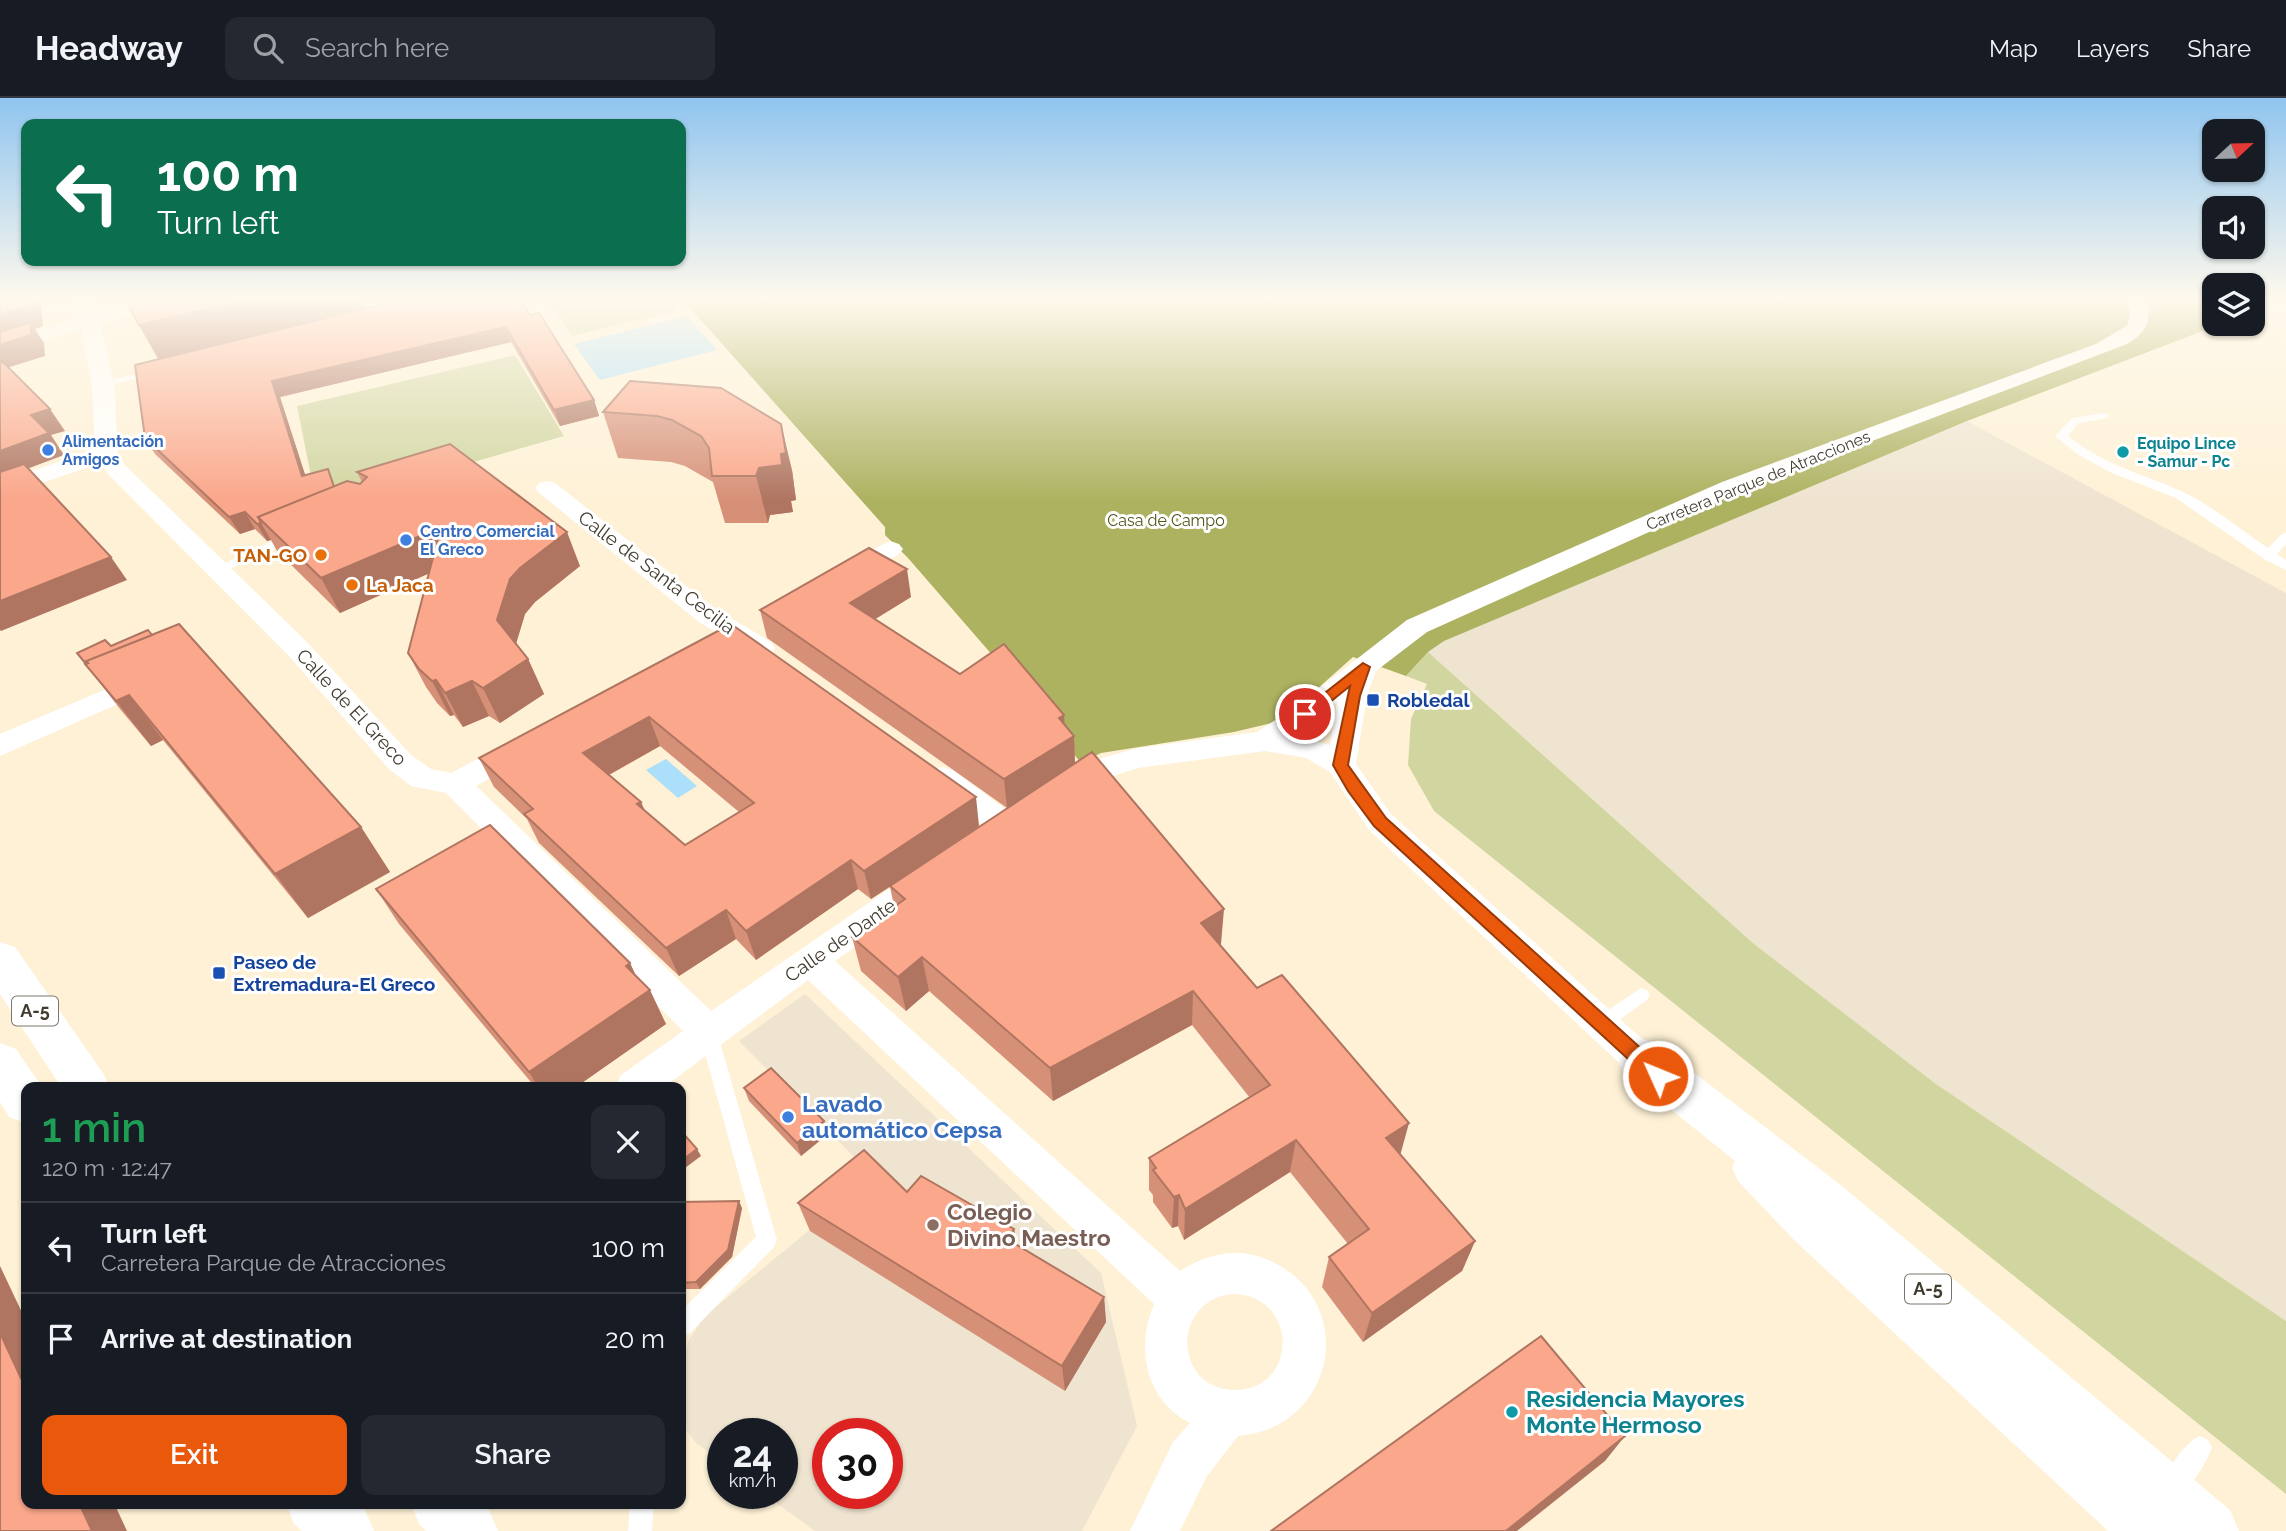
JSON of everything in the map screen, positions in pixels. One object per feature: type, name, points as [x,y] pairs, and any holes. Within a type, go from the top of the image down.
[{"type":"highway","name":"A-5","points":[[0,959],[84,1082]]},
{"type":"highway","name":"A-5","points":[[1639,1057],[1845,1220],[2155,1513],[2209,1531]]},
{"type":"highway","points":[[0,1063],[21,1094]]},
{"type":"highway","points":[[321,1509],[344,1531]]},
{"type":"highway","points":[[446,1509],[468,1531]]},
{"type":"street","points":[[0,490],[107,453],[100,367]]},
{"type":"street","name":"Carretera Parque de Atracciones","points":[[1257,742],[1305,714],[1417,626],[1730,487],[2052,367]]},
{"type":"street","name":"Calle de El Greco","points":[[107,453],[115,468],[298,649],[400,762],[422,778],[455,784]]},
{"type":"street","name":"Calle de Santa Cecilia","points":[[547,488],[708,615],[785,665]]},
{"type":"street","points":[[821,586],[890,549]]},
{"type":"street","points":[[706,649],[763,617]]},
{"type":"street","points":[[0,746],[176,667]]},
{"type":"street","points":[[1347,776],[1353,696],[1363,667]]},
{"type":"street","points":[[542,738],[455,784],[708,1032]]},
{"type":"street","points":[[920,762],[1015,821],[1076,780],[1102,768],[1138,758],[1257,742],[1314,750],[1347,776],[1380,822],[1639,1057]]},
{"type":"street","name":"Calle de Dante","points":[[641,1082],[810,960],[949,866]]},
{"type":"street","points":[[810,960],[1141,1266],[1179,1297]]},
{"type":"street","points":[[1238,1272],[1260,1278],[1279,1291],[1294,1308],[1303,1330],[1305,1353],[1299,1375],[1286,1394],[1269,1407],[1248,1413],[1227,1413],[1206,1406],[1187,1393],[1174,1376],[1167,1356],[1165,1334],[1169,1314],[1179,1297],[1195,1282],[1216,1274],[1238,1272]]},
{"type":"street","points":[[1154,1531],[1189,1459],[1227,1413]]},
{"type":"lane","points":[[103,383],[172,369]]},
{"type":"lane","points":[[2104,416],[2076,420],[2061,436],[2081,452],[2116,471],[2180,495],[2286,566]]},
{"type":"lane","points":[[218,569],[298,534]]},
{"type":"lane","points":[[2268,556],[2286,537]]},
{"type":"lane","points":[[1602,1023],[1641,995]]},
{"type":"lane","points":[[686,1321],[767,1240],[708,1032]]},
{"type":"lane","points":[[2155,1513],[2200,1448]]},
{"type":"lane","points":[[640,1531],[642,1509]]},
{"type":"shaded area","points":[[1967,421],[2286,593],[2286,1321],[1936,1084],[1754,944],[1428,652],[1444,641]]},
{"type":"shaded area","name":"Colegio Divino Maestro","points":[[805,994],[1101,1273],[1137,1426],[1082,1531],[815,1531],[785,1509],[798,1509],[798,1418],[707,1418],[707,1451],[686,1430],[686,1350],[689,1340],[711,1311],[874,1177],[739,1041]]},
{"type":"green space","points":[[464,367],[522,367],[564,436],[344,499],[338,484],[314,491],[297,406]]},
{"type":"green space","name":"Casa de Campo","points":[[743,367],[2109,367],[1967,421],[1444,641],[1428,652],[1406,676],[1353,657],[1281,721],[1234,732],[1101,753],[1081,763],[1007,672],[885,535],[885,527]]},
{"type":"green space","points":[[1428,652],[1754,944],[1936,1084],[2286,1321],[2286,1494],[1434,811],[1408,765],[1411,719],[1427,684],[1406,676]]},
{"type":"water","points":[[591,367],[651,367],[600,380]]},
{"type":"water","points":[[666,759],[697,786],[678,798],[646,770]]},
{"type":"building","points":[[0,367],[8,367],[50,409],[31,415],[49,433],[0,451]]},
{"type":"building","points":[[135,367],[333,367],[272,381],[302,476],[328,469],[334,487],[258,517],[261,523],[257,524],[245,512],[229,517],[145,438]]},
{"type":"building","points":[[529,367],[573,367],[594,400],[554,410]]},
{"type":"building","points":[[630,381],[721,388],[781,424],[786,453],[781,454],[782,465],[759,468],[756,476],[712,476],[709,448],[701,436],[672,420],[657,416],[603,412]]},
{"type":"building","points":[[450,444],[567,532],[520,568],[510,579],[497,620],[528,659],[483,688],[472,681],[445,693],[436,680],[432,681],[419,669],[408,653],[441,527],[321,578],[258,517],[347,481],[360,484],[367,477],[357,472]]},
{"type":"building","points":[[24,464],[111,557],[0,601],[0,472]]},
{"type":"building","points":[[869,548],[907,569],[850,603],[960,674],[1004,644],[1064,715],[1059,718],[1074,736],[1004,779],[760,610]]},
{"type":"building","points":[[179,624],[361,827],[275,874],[129,695],[116,701],[85,664],[88,663],[86,661]]},
{"type":"building","points":[[731,624],[976,797],[864,871],[851,860],[746,931],[726,910],[666,948],[524,814],[533,809],[479,758]],"holes":[[[649,717],[754,803],[685,845],[637,804],[641,802],[583,753]]]},
{"type":"building","points":[[148,630],[152,635],[86,661],[86,664],[77,653],[105,640],[111,646]]},
{"type":"building","points":[[1092,752],[1224,909],[1201,923],[1257,988],[1282,975],[1409,1123],[1386,1138],[1475,1241],[1372,1313],[1329,1257],[1369,1229],[1296,1140],[1185,1209],[1179,1195],[1174,1197],[1153,1170],[1156,1168],[1149,1158],[1270,1085],[1193,991],[1050,1068],[922,957],[898,977],[852,937],[905,899],[890,886]]},
{"type":"building","points":[[490,825],[630,963],[626,966],[650,990],[529,1072],[376,889]]},
{"type":"building","name":"Lavado automático Cepsa","points":[[771,1068],[824,1121],[797,1143],[744,1088]]},
{"type":"building","points":[[686,1137],[697,1149],[686,1157]]},
{"type":"building","points":[[864,1150],[907,1192],[921,1176],[1014,1229],[1007,1239],[1104,1297],[1062,1366],[798,1203]]},
{"type":"building","points":[[739,1201],[728,1250],[696,1282],[686,1283],[686,1202]]},
{"type":"building","points":[[0,1333],[21,1378],[21,1509],[82,1509],[92,1531],[0,1531]]},
{"type":"building","name":"Residencia Mayores Monte Hermoso","points":[[1541,1336],[1625,1436],[1506,1531],[1271,1531]]},
{"type":"place","name":"Alimentación Amigos","points":[[48,450]]},
{"type":"place","name":"Equipo Lince - Samur - Pc","points":[[2123,452]]},
{"type":"place","name":"Centro Comercial El Greco","points":[[406,540]]},
{"type":"place","name":"TAN-GO","points":[[321,555]]},
{"type":"place","name":"La Jaca","points":[[352,585]]},
{"type":"place","name":"Robledal","points":[[1373,700]]},
{"type":"place","name":"Paseo de Extremadura-El Greco","points":[[219,973]]},
{"type":"place","name":"Lavado automático Cepsa","points":[[788,1117]]},
{"type":"place","name":"Colegio Divino Maestro","points":[[933,1225]]},
{"type":"place","name":"Residencia Mayores Monte Hermoso","points":[[1512,1412]]},
{"type":"route","points":[[1305,714],[1363,667],[1353,696],[1341,765],[1353,787],[1380,822],[1658,1076]]}]
